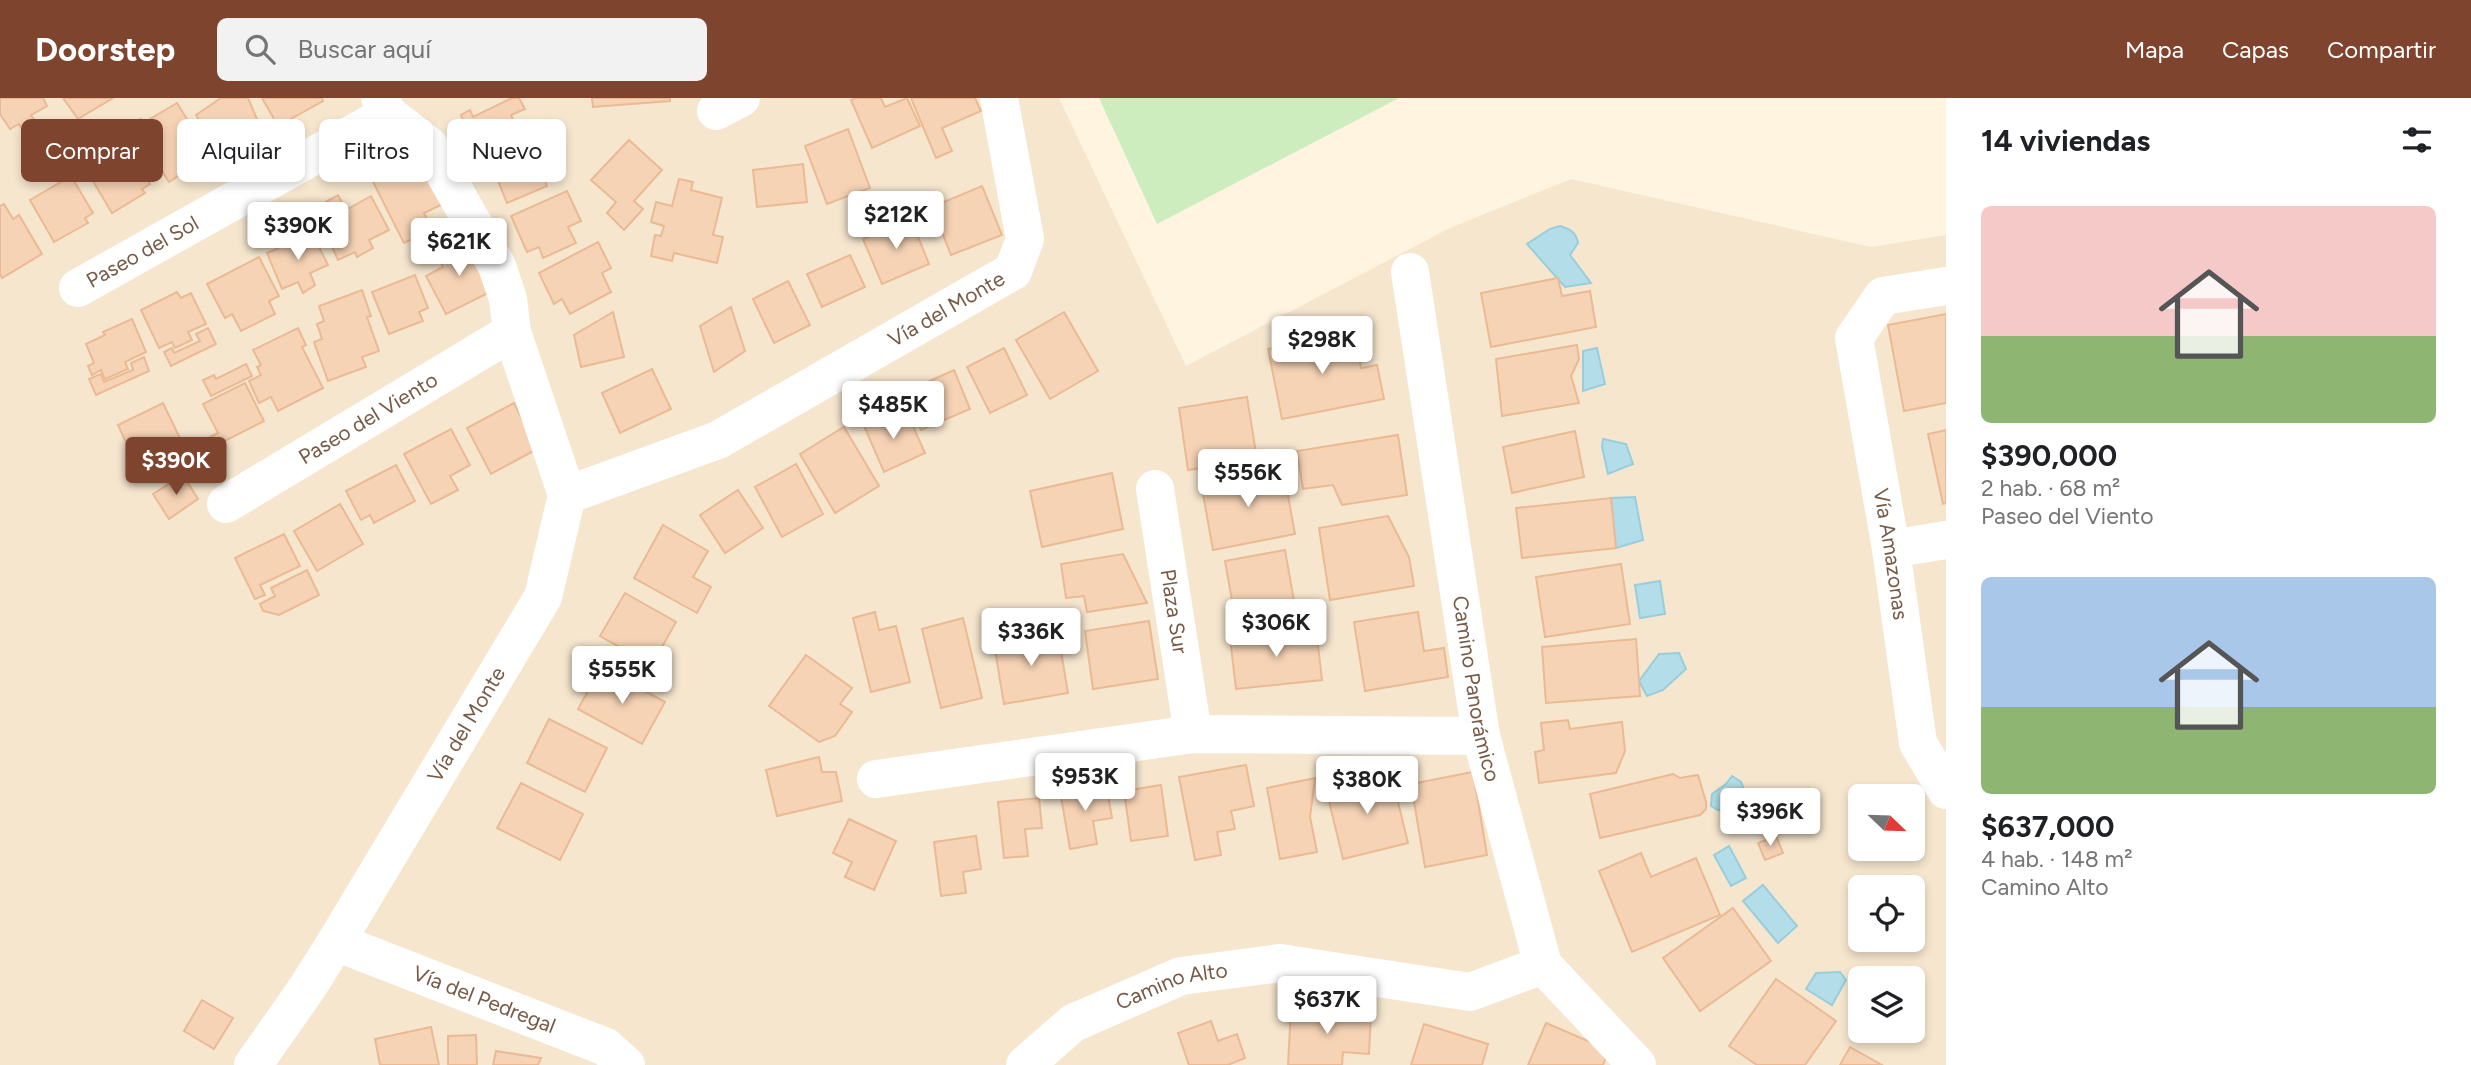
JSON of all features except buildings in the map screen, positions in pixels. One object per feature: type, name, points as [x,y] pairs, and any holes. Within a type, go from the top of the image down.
[{"type":"street","name":"Vía del Monte","points":[[253,1065],[337,942],[542,597],[567,495],[718,440],[1013,271],[1025,239],[999,98]]},
{"type":"street","points":[[384,106],[429,146],[497,266],[508,299],[512,332],[567,495]]},
{"type":"street","name":"Paseo del Sol","points":[[78,288],[384,106]]},
{"type":"street","name":"Camino Panorámico","points":[[1410,272],[1481,736],[1543,965],[1637,1065]]},
{"type":"street","name":"Vía Amazonas","points":[[1946,286],[1884,296],[1854,338],[1891,550],[1918,743],[1946,790]]},
{"type":"street","name":"Paseo del Viento","points":[[226,504],[512,332]]},
{"type":"street","name":"Plaza Sur","points":[[1155,489],[1193,734]]},
{"type":"street","points":[[1891,550],[1946,540]]},
{"type":"street","points":[[876,779],[1193,734],[1481,736]]},
{"type":"street","name":"Vía del Pedregal","points":[[337,942],[606,1046],[626,1065]]},
{"type":"street","name":"Camino Alto","points":[[1025,1065],[1073,1023],[1181,976],[1280,963],[1470,992],[1543,965]]},
{"type":"shaded area","points":[[0,98],[1059,98],[1186,366],[1450,228],[1571,179],[1871,247],[1946,235],[1946,1065],[0,1065]]},
{"type":"green space","points":[[1099,98],[1399,98],[1157,224]]},
{"type":"water","points":[[1560,226],[1576,236],[1578,243],[1570,255],[1591,283],[1565,287],[1527,244],[1550,229]]},
{"type":"water","points":[[1597,348],[1605,384],[1583,391],[1583,351]]},
{"type":"water","points":[[1603,439],[1626,444],[1633,464],[1608,474],[1602,447]]},
{"type":"water","points":[[1635,497],[1643,540],[1616,548],[1611,498]]},
{"type":"water","points":[[1660,581],[1665,614],[1640,618],[1635,585]]},
{"type":"water","points":[[1679,653],[1686,669],[1663,690],[1647,696],[1639,681],[1659,654]]},
{"type":"water","points":[[1732,776],[1741,782],[1745,792],[1730,810],[1718,810],[1711,806],[1712,794]]},
{"type":"water","points":[[1729,846],[1746,878],[1731,886],[1714,855]]},
{"type":"water","points":[[1763,885],[1797,926],[1778,943],[1743,901]]},
{"type":"water","points":[[1840,972],[1846,980],[1832,1005],[1806,989],[1816,973]]}]
